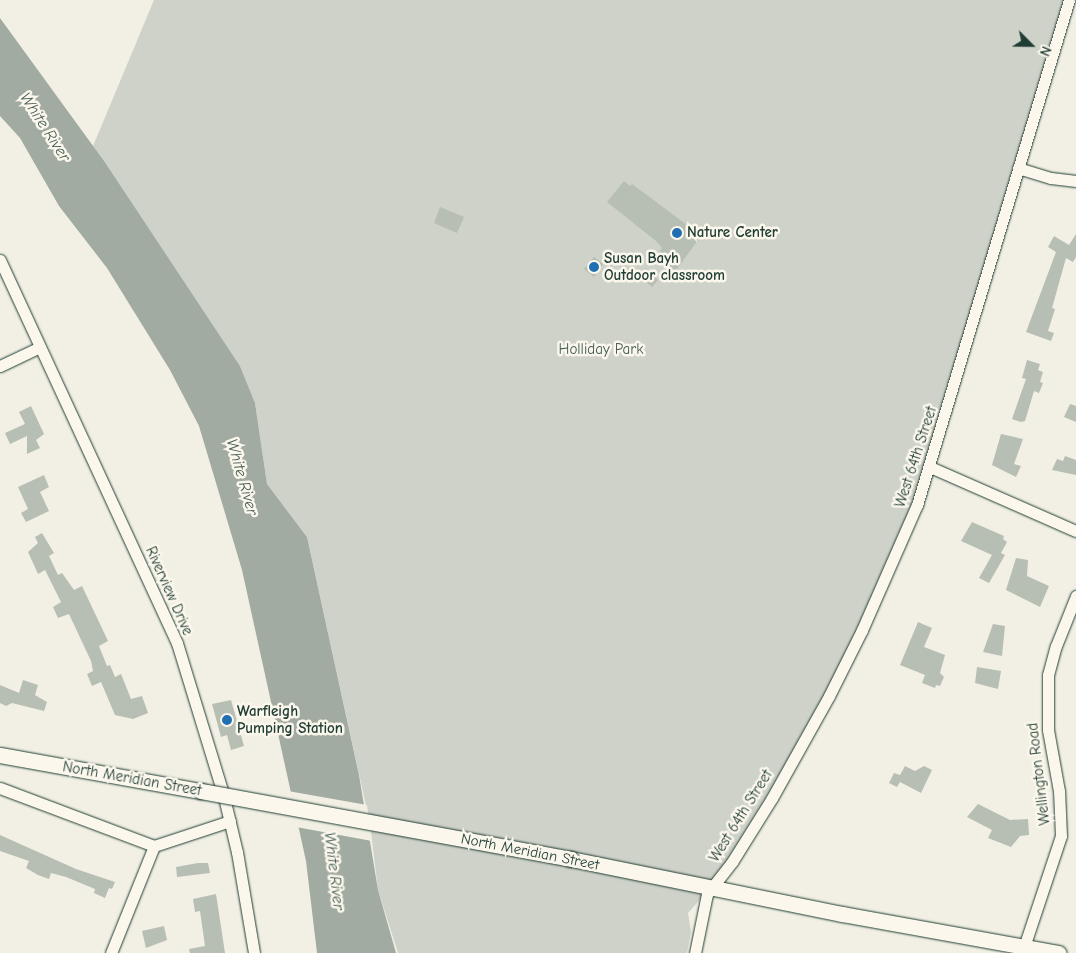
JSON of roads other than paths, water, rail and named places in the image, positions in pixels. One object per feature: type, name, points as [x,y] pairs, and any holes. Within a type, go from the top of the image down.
[{"type":"main road","name":"North Meridian Street","points":[[0,755],[571,859],[711,888],[1059,953]]},
{"type":"street","name":"West 64th Street","points":[[711,888],[732,862],[772,798],[829,696],[898,549],[930,467],[1069,0]]},
{"type":"street","points":[[1018,168],[1050,178],[1076,190]]},
{"type":"street","points":[[1050,178],[1076,181]]},
{"type":"street","name":"Riverview Drive","points":[[0,260],[177,643],[230,822],[254,953]]},
{"type":"street","points":[[0,366],[40,346]]},
{"type":"street","points":[[930,467],[1076,531]]},
{"type":"street","name":"Wellington Road","points":[[1024,947],[1061,836],[1059,791],[1048,730],[1048,675],[1076,596]]},
{"type":"street","points":[[0,788],[68,816],[154,846],[230,822]]},
{"type":"street","points":[[111,953],[154,846]]},
{"type":"street","points":[[695,953],[711,888]]},
{"type":"water","name":"White River","points":[[0,18],[104,161],[240,366],[255,403],[267,484],[307,537],[359,775],[378,890],[396,953],[317,953],[306,861],[242,570],[199,426],[170,370],[107,268],[59,206],[20,138],[0,116]]},
{"type":"place","name":"Nature Center","points":[[677,233]]},
{"type":"place","name":"Susan Bayh Outdoor classroom","points":[[594,267]]},
{"type":"place","name":"Warfleigh Pumping Station","points":[[227,720]]},
{"type":"park label","name":"Holliday Park","points":[[601,350]]}]
